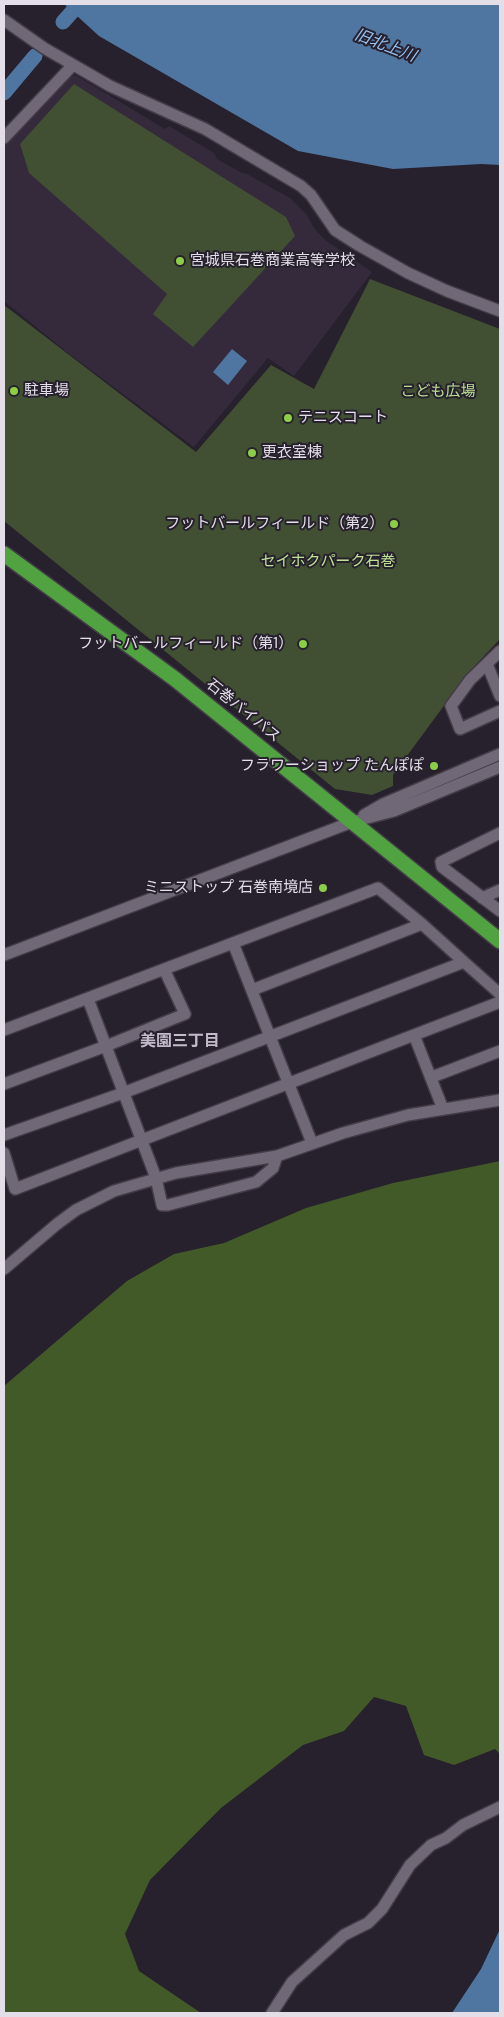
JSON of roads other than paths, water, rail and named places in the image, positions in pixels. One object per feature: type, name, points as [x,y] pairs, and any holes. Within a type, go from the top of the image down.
[{"type":"highway","name":"石巻バイパス","points":[[4,554],[174,679],[500,940]]},
{"type":"street","points":[[4,20],[44,48],[110,86],[205,129],[301,186],[311,195],[331,226],[340,234],[408,273],[447,291],[500,311]]},
{"type":"street","points":[[4,138],[73,65]]},
{"type":"street","points":[[500,651],[470,680],[451,706],[460,729],[500,711]]},
{"type":"street","points":[[487,664],[500,696]]},
{"type":"street","points":[[352,822],[383,804],[500,754]]},
{"type":"street","points":[[4,955],[352,822],[394,811],[500,768]]},
{"type":"street","points":[[500,834],[441,862],[442,867],[500,911]]},
{"type":"street","points":[[4,1030],[378,888],[422,924],[500,994]]},
{"type":"street","points":[[482,898],[500,890]]},
{"type":"street","points":[[252,990],[422,924]]},
{"type":"street","points":[[233,943],[312,1144]]},
{"type":"street","points":[[4,1135],[123,1093],[464,962]]},
{"type":"street","points":[[4,1084],[185,1014],[164,968]]},
{"type":"street","points":[[88,999],[156,1178],[162,1205],[256,1182],[273,1168],[277,1156]]},
{"type":"street","points":[[4,1153],[15,1189],[500,1002]]},
{"type":"street","points":[[414,1035],[443,1109]]},
{"type":"street","points":[[432,1077],[500,1051]]},
{"type":"street","points":[[4,1269],[76,1210],[114,1190],[156,1178],[277,1156],[376,1123],[443,1109],[500,1100]]},
{"type":"street","points":[[272,2013],[292,1982],[344,1935],[368,1923],[382,1909],[410,1865],[431,1845],[446,1838],[463,1825],[500,1807]]},
{"type":"water","name":"旧北上川","points":[[64,4],[500,4],[500,165],[481,164],[393,169],[298,151],[99,36]]},
{"type":"water","points":[[232,349],[247,361],[228,385],[213,372]]},
{"type":"water","points":[[500,1929],[500,2013],[452,2013],[481,1969]]},
{"type":"waterway","points":[[63,22],[79,4]]},
{"type":"waterway","points":[[4,93],[35,56]]},
{"type":"place","name":"宮城県石巻商業高等学校","points":[[180,261]]},
{"type":"place","name":"駐車場","points":[[14,391]]},
{"type":"place","name":"テニスコート","points":[[288,418]]},
{"type":"place","name":"更衣室棟","points":[[252,453]]},
{"type":"place","name":"フットバールフィールド（第2）","points":[[394,524]]},
{"type":"place","name":"フットバールフィールド（第1）","points":[[303,644]]},
{"type":"place","name":"フラワーショップ たんぽぽ","points":[[434,766]]},
{"type":"place","name":"ミニストップ 石巻南境店","points":[[323,888]]},
{"type":"district","name":"美園三丁目","points":[[180,1042]]},
{"type":"park label","name":"こども広場","points":[[438,392]]},
{"type":"park label","name":"セイホクパーク石巻","points":[[328,562]]}]
